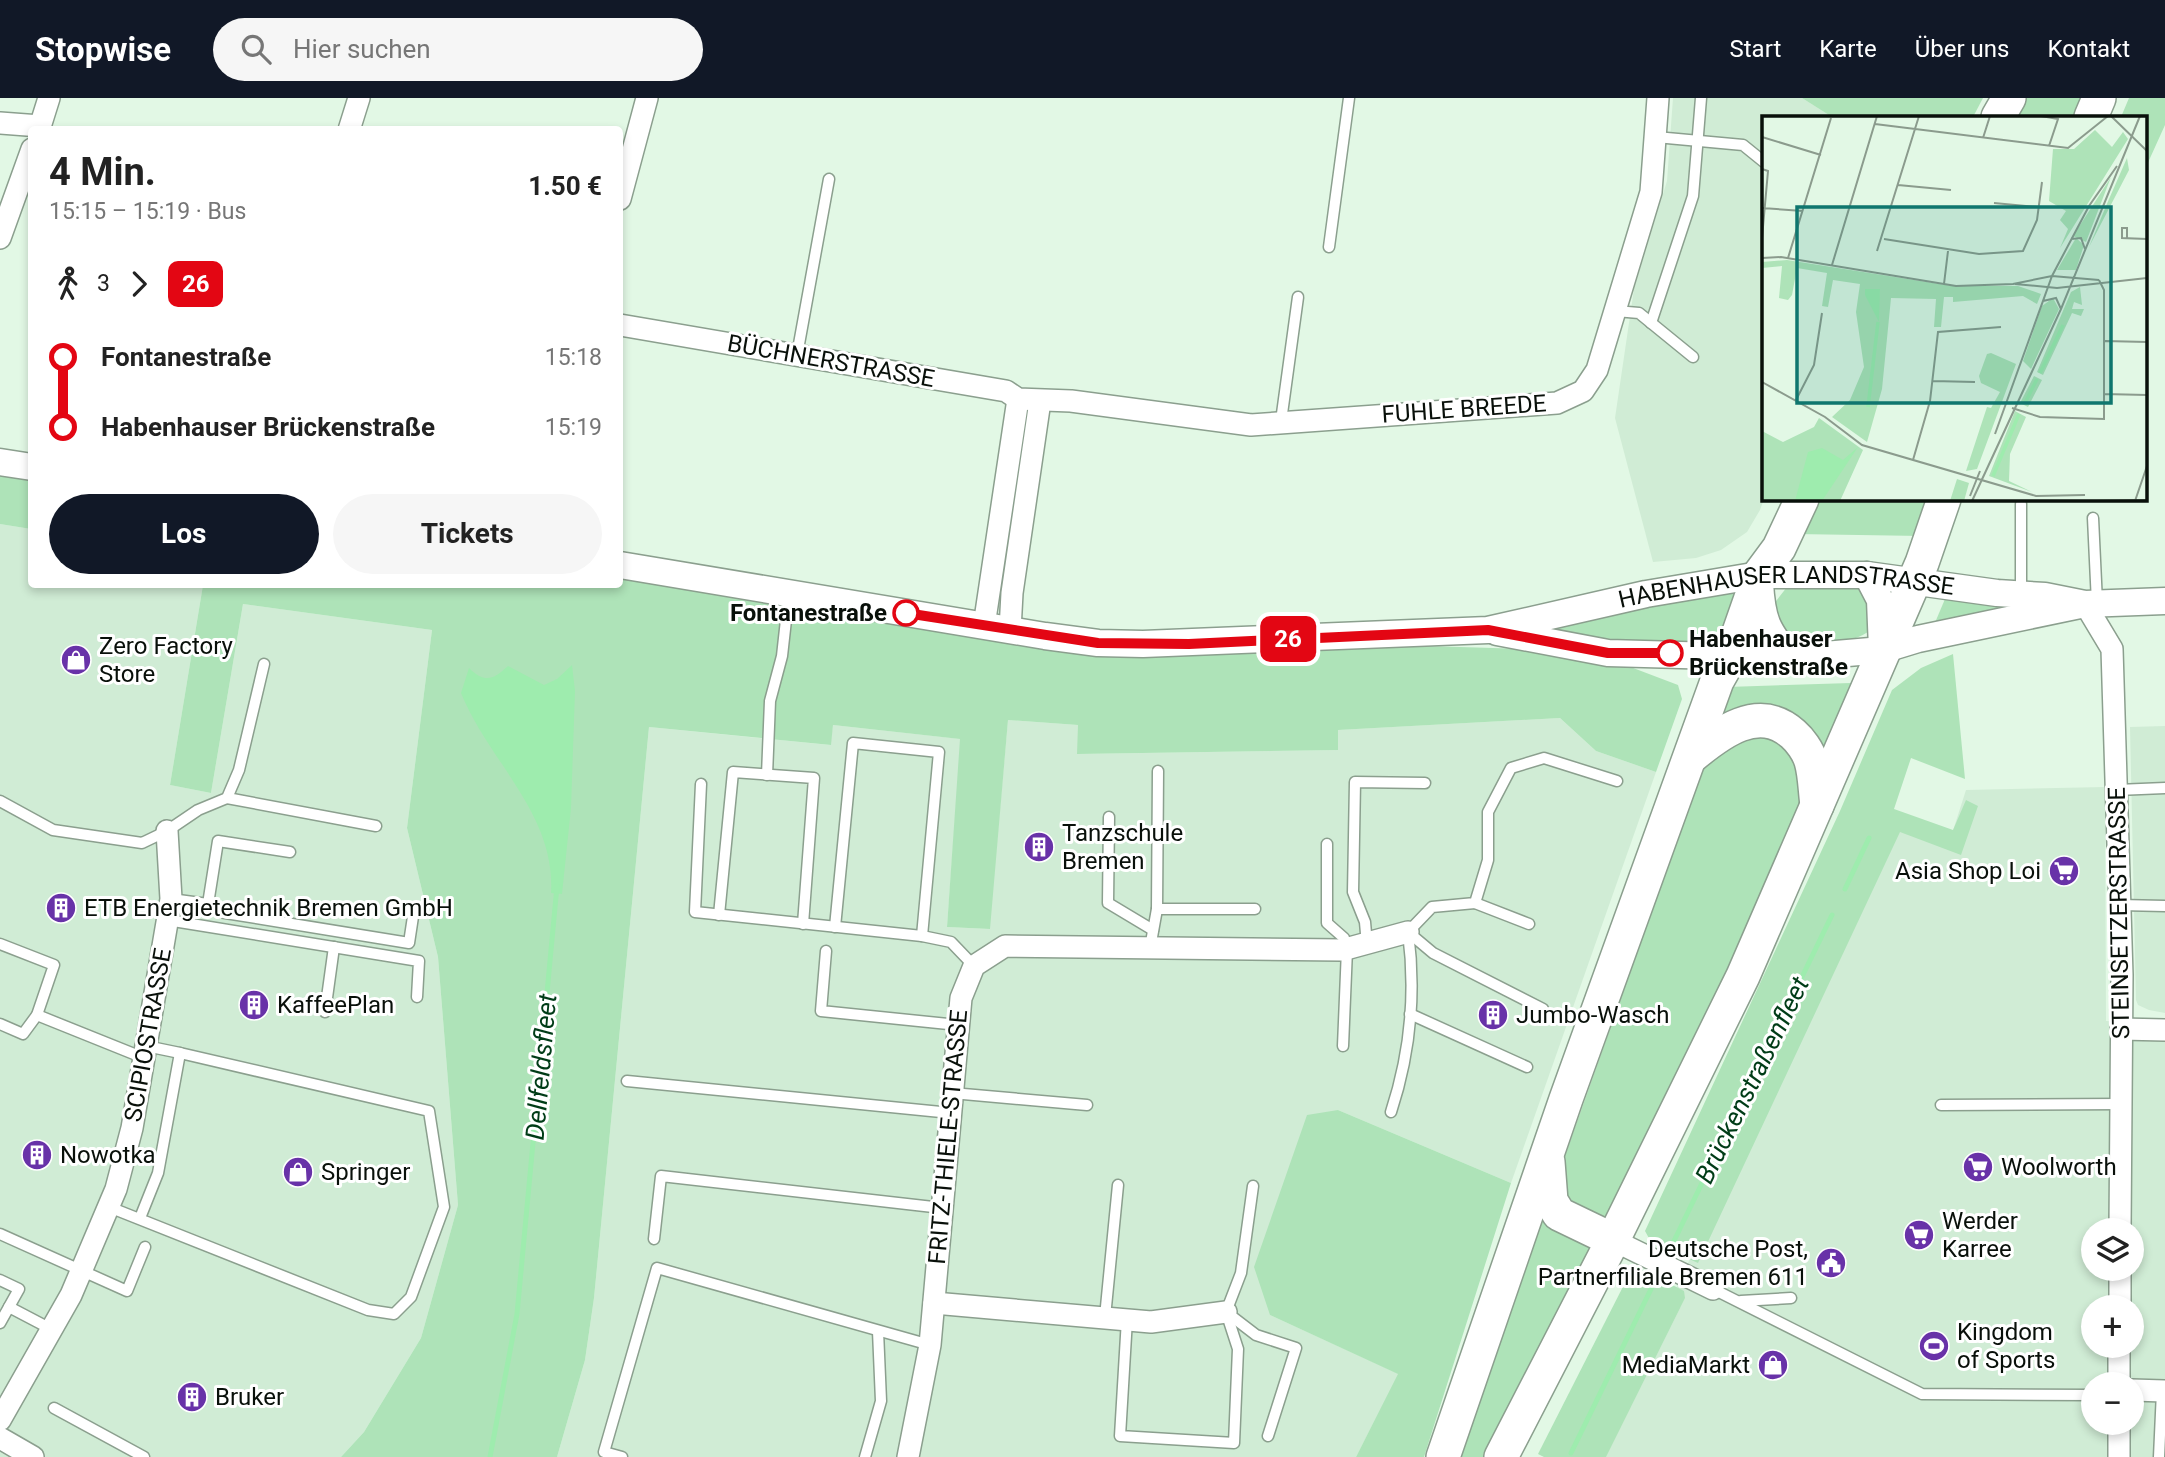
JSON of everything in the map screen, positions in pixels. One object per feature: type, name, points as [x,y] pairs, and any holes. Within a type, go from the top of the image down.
[{"type":"main road","points":[[1999,116],[2010,98]]},
{"type":"main road","points":[[2091,116],[2099,98]]},
{"type":"main road","points":[[1443,1457],[1642,883],[1692,757],[1717,681],[1730,658],[1759,575],[1779,548],[1802,500]]},
{"type":"main road","points":[[1511,1450],[1743,976],[1913,582],[1944,500]]},
{"type":"main road","points":[[1692,757],[1717,736],[1741,723],[1765,719],[1784,726],[1799,740],[1811,760],[1817,807]]},
{"type":"main road","points":[[1546,1157],[1550,1168],[1551,1201],[1559,1214],[1613,1240]]},
{"type":"street","points":[[40,126],[50,98]]},
{"type":"street","points":[[350,126],[359,98]]},
{"type":"street","points":[[623,188],[647,98]]},
{"type":"street","points":[[1650,98],[1658,98]]},
{"type":"street","name":"FUHLE BREEDE","points":[[1040,401],[1071,401],[1251,425],[1557,403],[1583,391],[1597,370],[1651,191],[1658,98]]},
{"type":"street","points":[[0,124],[28,127]]},
{"type":"street","points":[[0,238],[28,160]]},
{"type":"street","name":"BÜCHNERSTRASSE","points":[[623,326],[1006,391],[1018,399],[1040,401]]},
{"type":"street","points":[[997,628],[1018,399]]},
{"type":"street","points":[[997,628],[1012,593],[1040,401]]},
{"type":"street","points":[[0,462],[28,466]]},
{"type":"street","name":"HABENHAUSER LANDSTRASSE","points":[[623,565],[1098,643],[1155,644],[1488,630],[1646,594],[1759,575],[1867,575],[2092,604]]},
{"type":"street","points":[[1759,575],[1762,617],[1772,636],[1790,658]]},
{"type":"street","points":[[1867,575],[1880,600],[1882,650]]},
{"type":"street","name":"HABENHAUSER LANDSTRASSE","points":[[1488,630],[1608,653],[1689,653],[1730,658],[1790,658],[1882,650],[1918,639],[2092,604],[2165,601]]},
{"type":"street","name":"STEINSETZERSTRASSE","points":[[2092,604],[2112,649],[2122,1029],[2120,1218]]},
{"type":"street","name":"SCIPIOSTRASSE","points":[[0,1420],[81,1273],[109,1207],[132,1128],[169,909],[167,831]]},
{"type":"street","points":[[974,967],[1004,946],[1152,939],[1357,947],[1408,932]]},
{"type":"street","name":"FRITZ-THIELE-STRASSE","points":[[908,1457],[930,1345],[961,998],[974,967]]},
{"type":"street","points":[[2122,1029],[2165,1030]]},
{"type":"street","points":[[1613,1240],[1713,1289]]},
{"type":"street","points":[[934,1303],[1151,1322],[1226,1312]]},
{"type":"street","points":[[2144,1391],[2163,1391]]},
{"type":"street","points":[[2119,1435],[2119,1457]]},
{"type":"street","points":[[6,1447],[33,1457]]},
{"type":"lane","points":[[1329,247],[1349,98]]},
{"type":"lane","points":[[1651,323],[1693,196],[1701,98]]},
{"type":"lane","points":[[1656,137],[1743,145],[1762,160]]},
{"type":"lane","points":[[797,355],[829,179]]},
{"type":"lane","points":[[1281,421],[1297,298]]},
{"type":"lane","points":[[1616,311],[1639,313],[1693,357]]},
{"type":"lane","points":[[2021,504],[2021,594]]},
{"type":"lane","points":[[2092,604],[2093,518]]},
{"type":"lane","points":[[767,775],[770,701],[782,656],[789,593]]},
{"type":"lane","points":[[227,799],[239,770],[264,664]]},
{"type":"lane","points":[[835,926],[852,743],[939,752],[922,936]]},
{"type":"lane","points":[[1475,903],[1488,860],[1488,812],[1511,768],[1544,758],[1617,781]]},
{"type":"lane","points":[[1109,817],[1108,903],[1152,939],[1157,909],[1158,771]]},
{"type":"lane","points":[[719,915],[733,772],[814,778],[803,923]]},
{"type":"lane","points":[[1343,1046],[1357,947],[1365,922],[1353,892],[1355,782],[1425,783]]},
{"type":"lane","points":[[701,784],[695,912],[922,936],[951,943],[974,967]]},
{"type":"lane","points":[[2117,790],[2165,788]]},
{"type":"lane","points":[[0,801],[53,830],[142,842],[167,831],[198,810],[227,799],[376,826]]},
{"type":"lane","points":[[208,904],[218,841],[290,852]]},
{"type":"lane","points":[[1327,844],[1327,923],[1357,947]]},
{"type":"lane","points":[[1408,932],[1432,907],[1475,903],[1528,924]]},
{"type":"lane","points":[[169,909],[208,904],[219,912],[409,943],[414,910]]},
{"type":"lane","points":[[2120,905],[2165,906]]},
{"type":"lane","points":[[169,909],[334,947],[419,961],[417,997]]},
{"type":"lane","points":[[1157,909],[1255,909]]},
{"type":"lane","points":[[1408,932],[1433,953],[1543,1009]]},
{"type":"lane","points":[[1391,1112],[1403,1076],[1410,1014],[1412,962],[1408,932]]},
{"type":"lane","points":[[0,944],[54,965],[37,1015],[23,1034],[0,1024]]},
{"type":"lane","points":[[325,1012],[334,947]]},
{"type":"lane","points":[[827,951],[821,1011],[958,1025]]},
{"type":"lane","points":[[1410,1014],[1527,1067]]},
{"type":"lane","points":[[37,1015],[145,1052],[180,1053],[429,1111],[444,1207],[411,1297],[394,1314],[368,1310],[109,1207]]},
{"type":"lane","points":[[140,1218],[158,1173],[180,1053]]},
{"type":"lane","points":[[627,1081],[951,1103],[1087,1105]]},
{"type":"lane","points":[[1941,1105],[2121,1104]]},
{"type":"lane","points":[[654,1238],[662,1176],[942,1208]]},
{"type":"lane","points":[[1105,1317],[1118,1185]]},
{"type":"lane","points":[[1127,1319],[1120,1436],[1234,1443],[1238,1349],[1226,1312],[1241,1273],[1253,1186]]},
{"type":"lane","points":[[0,1234],[81,1273],[127,1291],[145,1247]]},
{"type":"lane","points":[[622,1457],[604,1452],[657,1268],[930,1345]]},
{"type":"lane","points":[[0,1280],[19,1289],[0,1323]]},
{"type":"lane","points":[[1713,1289],[1922,1394],[2081,1395]]},
{"type":"lane","points":[[1738,1301],[1791,1298]]},
{"type":"lane","points":[[9,1307],[51,1329]]},
{"type":"lane","points":[[1226,1312],[1256,1335],[1296,1348],[1268,1436]]},
{"type":"lane","points":[[865,1457],[881,1401],[878,1331]]},
{"type":"lane","points":[[2159,1457],[2163,1391]]},
{"type":"lane","points":[[54,1408],[144,1457]]},
{"type":"shaded area","points":[[1673,98],[1802,98],[1830,116],[1762,116],[1764,500],[1760,510],[1747,532],[1721,550],[1696,558],[1653,562],[1615,418],[1634,289],[1667,181]]},
{"type":"shaded area","points":[[1802,98],[1983,98],[1974,116],[1830,116]]},
{"type":"shaded area","points":[[2021,98],[2090,98],[2082,116],[2010,116]]},
{"type":"shaded area","points":[[2129,98],[2165,98],[2165,125],[2148,163],[2148,116],[2121,116]]},
{"type":"shaded area","points":[[0,471],[28,476],[28,529],[0,524]]},
{"type":"shaded area","points":[[1812,500],[1935,500],[1922,536],[1795,534]]},
{"type":"shaded area","points":[[0,524],[28,529],[28,588],[203,588],[170,785],[211,793],[243,604],[432,630],[407,828],[438,957],[458,1205],[421,1338],[364,1432],[341,1457],[0,1457]]},
{"type":"shaded area","points":[[623,576],[957,632],[1527,649],[1620,663],[1678,685],[1682,699],[1656,772],[1596,751],[1560,718],[1338,730],[1338,750],[1077,754],[1078,725],[1008,720],[990,929],[947,927],[960,739],[833,725],[831,745],[649,727],[594,1298],[585,1360],[557,1457],[341,1457],[364,1432],[421,1338],[458,1205],[438,957],[407,828],[432,630],[243,604],[211,793],[170,785],[203,588],[623,588]]},
{"type":"shaded area","points":[[1851,585],[1865,591],[1873,628],[1865,634],[1842,642],[1814,646],[1801,645],[1782,636],[1773,605],[1787,587]]},
{"type":"shaded area","points":[[1747,586],[1721,645],[1665,644],[1537,632],[1554,622]]},
{"type":"shaded area","points":[[1945,599],[2015,610],[1934,625]]},
{"type":"shaded area","points":[[1953,654],[1965,779],[1911,758],[1894,809],[1953,830],[1966,800],[1978,806],[1961,855],[1900,832],[1698,1263],[1651,1242],[1645,1231],[1840,811],[1892,690],[1921,668]]},
{"type":"shaded area","points":[[572,665],[575,691],[571,808],[562,894],[551,893],[550,865],[543,838],[532,813],[473,718],[461,693],[469,668],[480,676],[489,678],[508,666],[544,685],[557,679]]},
{"type":"shaded area","points":[[1851,683],[1822,755],[1798,724],[1710,726],[1727,687]]},
{"type":"shaded area","points":[[1560,718],[1596,751],[1656,772],[1511,1183],[1338,1110],[1270,1315],[1399,1374],[1356,1457],[557,1457],[585,1360],[594,1298],[649,727],[830,745],[833,725],[961,739],[947,927],[989,929],[1008,720],[1078,725],[1078,754],[1338,750],[1337,730]]},
{"type":"shaded area","points":[[2165,726],[2165,1013],[2149,1010],[2138,1005],[2136,1000],[2130,727]]},
{"type":"shaded area","points":[[1748,731],[1792,746],[1805,803],[1610,1221],[1567,1201],[1561,1167],[1706,759]]},
{"type":"shaded area","points":[[2105,787],[2106,1021],[2165,1023],[2165,1457],[1597,1457],[1894,824],[1949,843],[1966,790]]},
{"type":"shaded area","points":[[1338,1110],[1511,1183],[1424,1457],[1356,1457],[1398,1374],[1270,1315],[1254,1267],[1307,1115]]},
{"type":"shaded area","points":[[1538,1202],[1599,1244],[1489,1457],[1450,1457]]},
{"type":"shaded area","points":[[1634,1265],[1684,1291],[1685,1298],[1606,1457],[1544,1457],[1538,1454]]},
{"type":"waterway","name":"Brückenstraßenfleet","points":[[1845,889],[1869,838]]},
{"type":"waterway","name":"Dellfeldsfleet","points":[[490,1457],[517,1314],[557,886]]},
{"type":"waterway","name":"Brückenstraßenfleet","points":[[1672,1245],[1832,915]]},
{"type":"waterway","name":"Brückenstraßenfleet","points":[[1571,1453],[1653,1285]]},
{"type":"bus line","name":"26","points":[[906,613],[1098,643],[1189,644],[1488,630],[1608,653],[1670,653]]},
{"type":"place","name":"Fontanestraße","points":[[906,613]]},
{"type":"place","name":"Habenhauser Brückenstraße","points":[[1670,653]]},
{"type":"place","name":"Zero Factory Store","points":[[76,660]]},
{"type":"place","name":"Tanzschule Bremen","points":[[1039,847]]},
{"type":"place","name":"Asia Shop Loi","points":[[2064,871]]},
{"type":"place","name":"ETB Energietechnik Bremen GmbH","points":[[61,908]]},
{"type":"place","name":"KaffeePlan","points":[[254,1005]]},
{"type":"place","name":"Jumbo-Wasch","points":[[1493,1015]]},
{"type":"place","name":"Nowotka","points":[[37,1155]]},
{"type":"place","name":"Woolworth","points":[[1978,1167]]},
{"type":"place","name":"Springer","points":[[298,1172]]},
{"type":"place","name":"Werder Karree","points":[[1919,1235]]},
{"type":"place","name":"Deutsche Post, Partnerfiliale Bremen 611","points":[[1831,1263]]},
{"type":"place","name":"Kingdom of Sports","points":[[1934,1346]]},
{"type":"place","name":"MediaMarkt","points":[[1773,1365]]},
{"type":"place","name":"Bruker","points":[[192,1397]]}]
